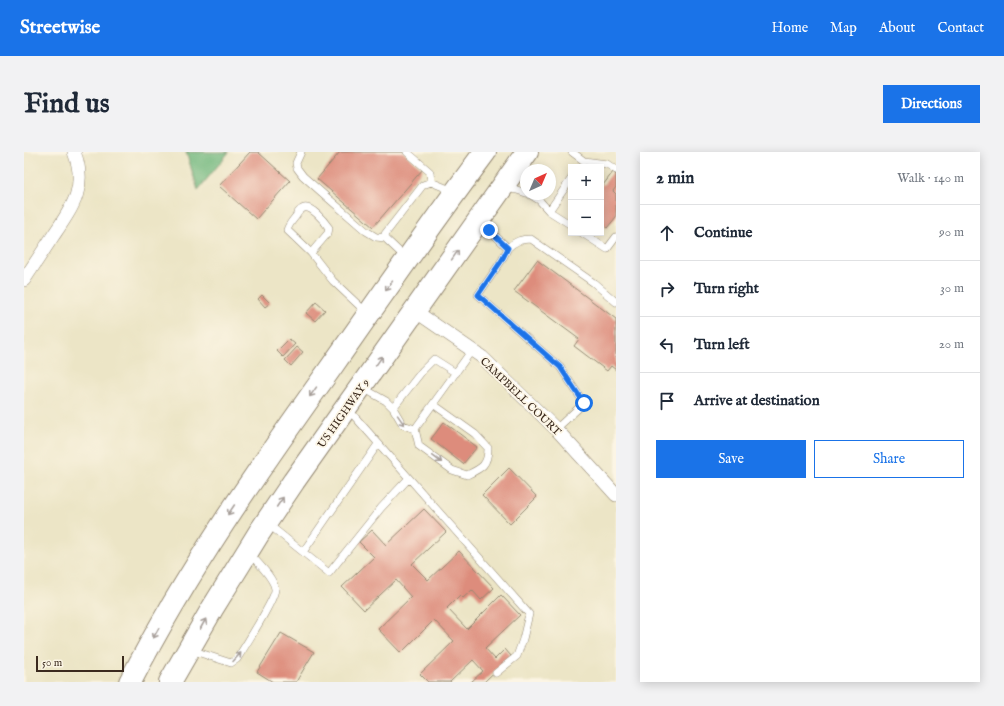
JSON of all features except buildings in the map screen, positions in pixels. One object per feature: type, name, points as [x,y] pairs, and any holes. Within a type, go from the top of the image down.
[{"type":"highway","points":[[130,682],[171,606],[260,467],[485,152]]},
{"type":"highway","name":"US HIGHWAY 9","points":[[170,682],[212,609],[266,522],[527,152]]},
{"type":"street","points":[[24,280],[74,203],[78,193],[80,173],[74,152]]},
{"type":"street","name":"CAMPBELL COURT","points":[[415,311],[482,357],[556,429],[616,495]]},
{"type":"lane","points":[[301,152],[296,163],[296,168],[328,199],[366,231],[376,237],[386,238],[408,259]]},
{"type":"lane","points":[[408,152],[430,172],[431,182]]},
{"type":"lane","points":[[572,152],[582,164]]},
{"type":"lane","points":[[604,164],[616,170]]},
{"type":"lane","points":[[386,238],[385,234],[423,185],[431,182],[455,192]]},
{"type":"lane","points":[[549,211],[568,183]]},
{"type":"lane","points":[[503,188],[520,191]]},
{"type":"lane","points":[[539,200],[549,211],[568,224]]},
{"type":"lane","points":[[311,253],[328,233],[329,228],[312,209],[306,207],[302,209],[288,225],[287,230],[311,253],[332,281],[369,314]]},
{"type":"lane","points":[[479,221],[508,248]]},
{"type":"lane","points":[[587,236],[607,249],[616,237]]},
{"type":"lane","points":[[556,429],[584,403],[560,367],[478,295],[502,260],[508,248],[522,239],[531,239],[594,283],[616,302]]},
{"type":"lane","points":[[433,404],[475,434],[488,448],[488,458],[480,469],[467,475],[452,470],[419,446],[415,429],[433,404],[456,373],[472,350]]},
{"type":"lane","points":[[393,408],[423,370],[434,359],[456,373]]},
{"type":"lane","points":[[361,387],[386,401],[393,408],[404,425],[415,429]]},
{"type":"lane","points":[[347,407],[529,614],[517,656],[496,673]]},
{"type":"lane","points":[[302,552],[378,444]]},
{"type":"lane","points":[[266,522],[329,573],[382,508],[409,478]]},
{"type":"lane","points":[[189,649],[231,663],[237,659],[269,605],[276,590],[273,582],[248,551]]},
{"type":"green space","points":[[186,152],[229,152],[198,190]]},
{"type":"route","points":[[489,230],[508,248],[502,260],[478,295],[560,367],[584,403]]}]
